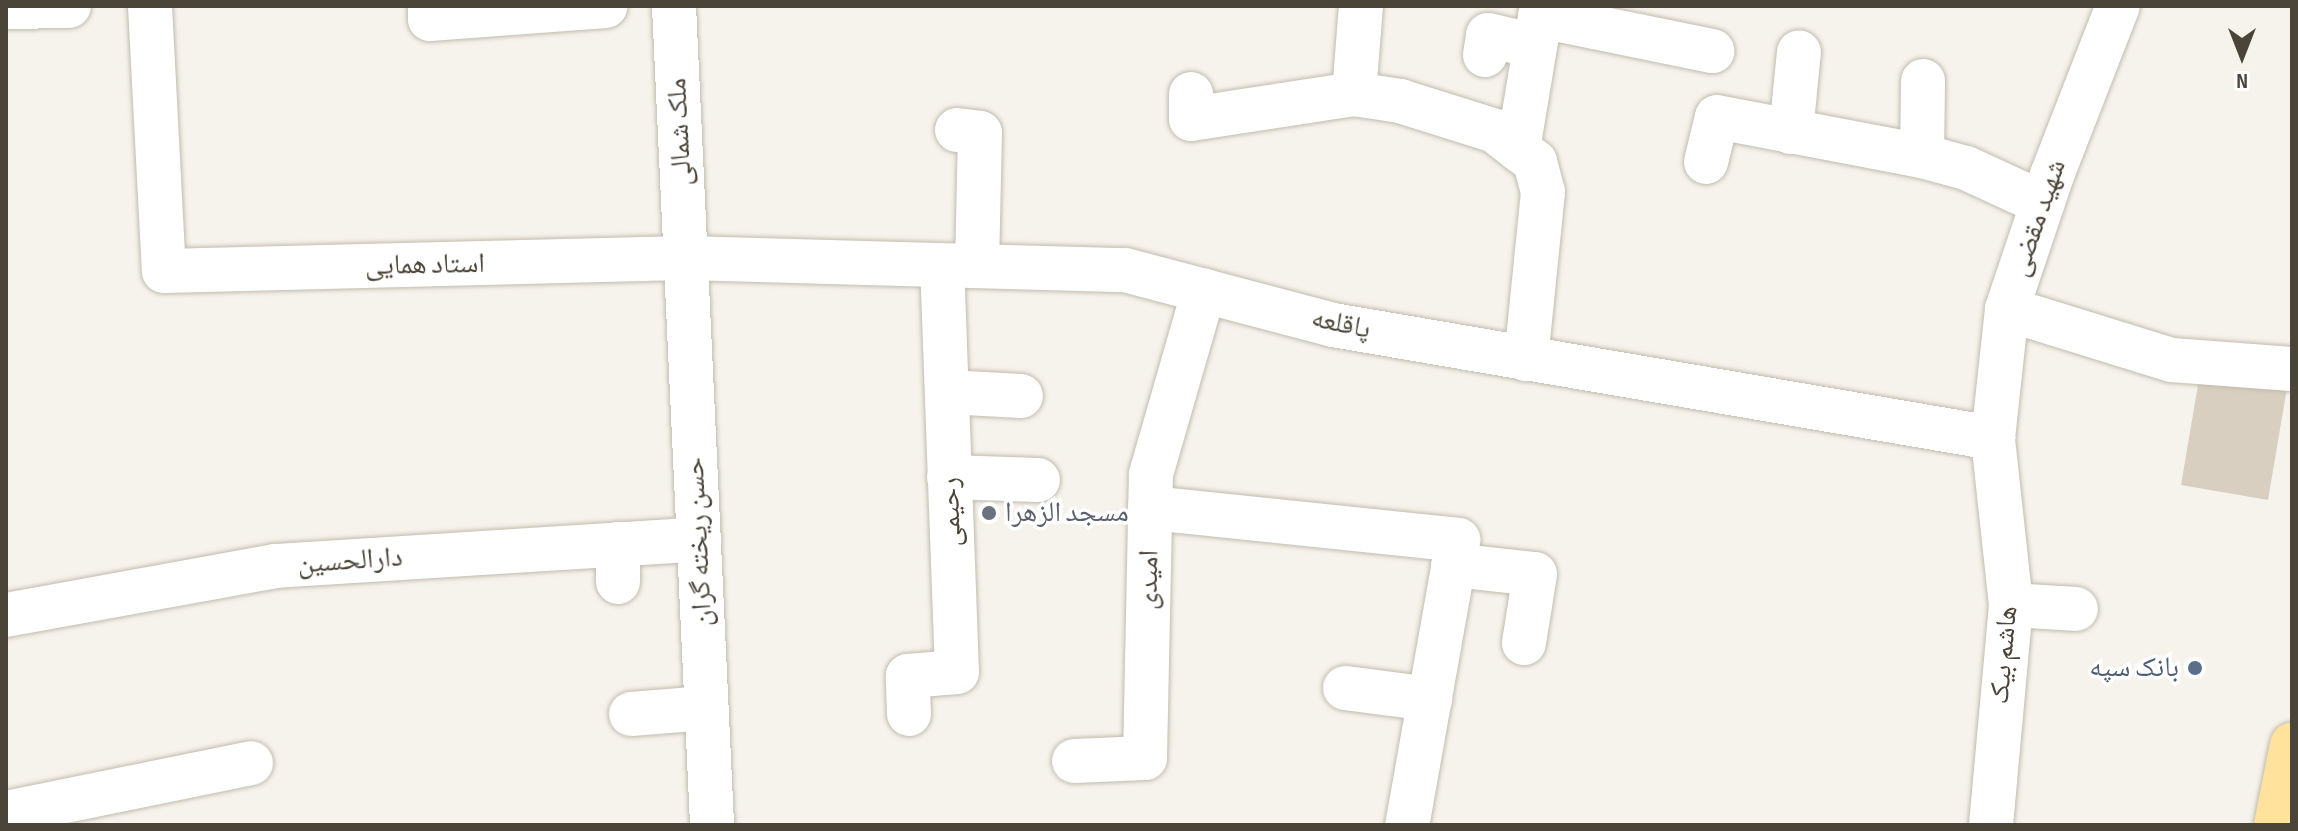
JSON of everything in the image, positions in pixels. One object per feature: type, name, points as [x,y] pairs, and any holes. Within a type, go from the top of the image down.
[{"type":"main road","points":[[2276,825],[2292,745]]},
{"type":"street","points":[[6,7],[69,6]]},
{"type":"street","name":"استاد همایی","points":[[150,6],[164,271],[686,258]]},
{"type":"street","points":[[430,6],[430,19],[606,6]]},
{"type":"street","name":"ملک شمالی","points":[[674,6],[686,258]]},
{"type":"street","points":[[1354,94],[1361,6]]},
{"type":"street","name":"شهید مقضی","points":[[1993,438],[2007,309],[2042,203],[2118,6]]},
{"type":"street","points":[[1518,149],[1539,23]]},
{"type":"street","points":[[1485,55],[1488,35],[1539,23],[1712,51]]},
{"type":"street","points":[[1791,132],[1799,52]]},
{"type":"street","points":[[1922,156],[1923,81]]},
{"type":"street","points":[[1191,94],[1191,119],[1354,94],[1400,101],[1495,131],[1535,162],[1543,192],[1526,359]]},
{"type":"street","points":[[1706,162],[1717,117],[1922,156],[1966,168],[2042,203]]},
{"type":"street","name":"رحیمی","points":[[909,714],[908,676],[957,672],[947,392],[960,266],[980,133],[957,130]]},
{"type":"street","name":"پاقلعه","points":[[686,258],[1125,270],[1333,325],[1993,438]]},
{"type":"street","name":"حسن ریخته گران","points":[[686,258],[712,825]]},
{"type":"street","name":"امیدی","points":[[1074,761],[1145,758],[1151,474],[1204,290]]},
{"type":"street","points":[[2007,309],[2172,360],[2292,369]]},
{"type":"street","points":[[947,392],[1021,396]]},
{"type":"street","name":"هاشم بیک","points":[[1991,825],[2011,605],[1993,438]]},
{"type":"street","points":[[949,477],[1038,480]]},
{"type":"street","points":[[1150,508],[1458,540],[1407,825]]},
{"type":"street","name":"دارالحسین","points":[[6,615],[275,566],[618,563],[699,539]]},
{"type":"street","points":[[1453,565],[1535,574],[1524,643]]},
{"type":"street","points":[[2011,605],[2076,609]]},
{"type":"street","points":[[1345,688],[1430,699]]},
{"type":"street","points":[[631,714],[706,708]]},
{"type":"street","points":[[6,813],[251,763]]},
{"type":"building","points":[[2200,373],[2287,388],[2268,500],[2181,485]]},
{"type":"place","name":"مسجد الزهرا","points":[[989,513]]},
{"type":"place","name":"بانک سپه","points":[[2195,668]]}]
